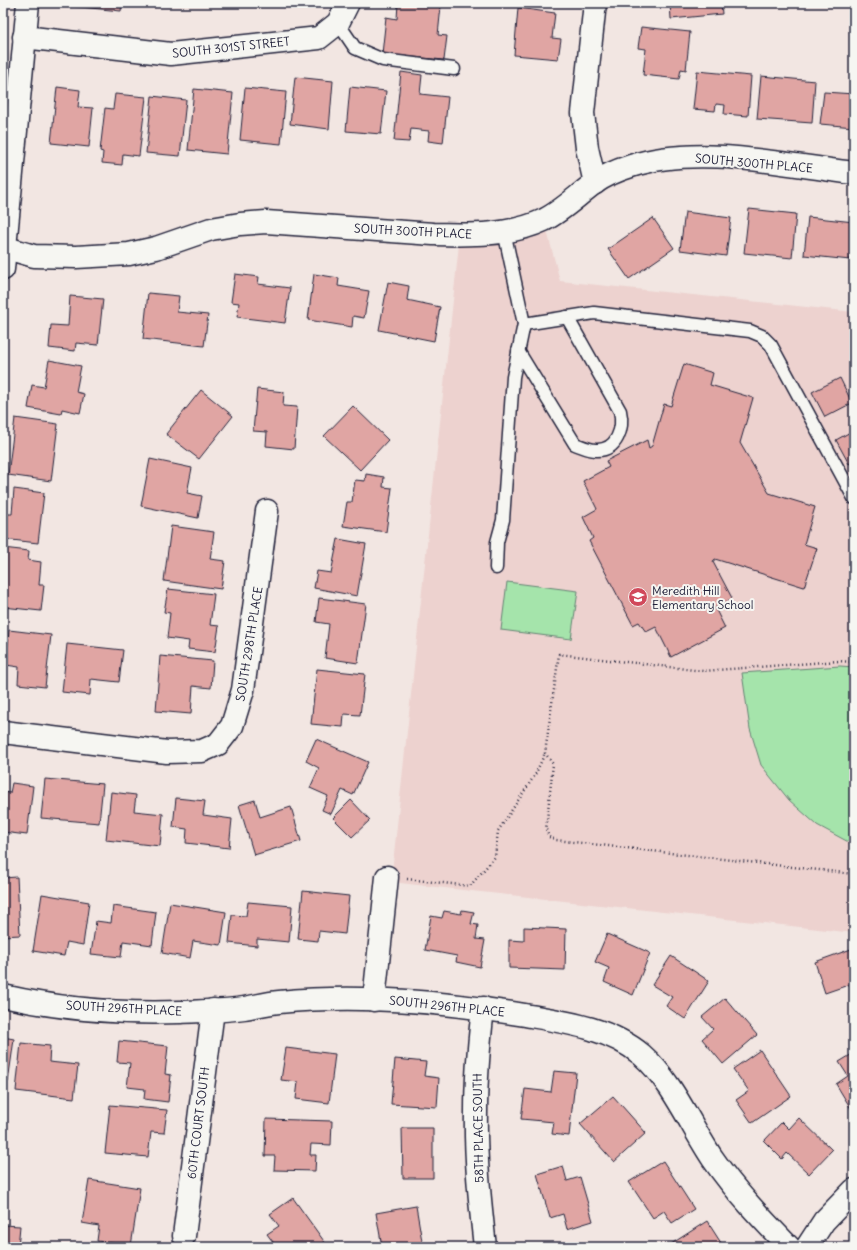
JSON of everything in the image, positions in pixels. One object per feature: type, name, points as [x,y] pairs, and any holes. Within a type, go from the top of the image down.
[{"type":"street","points":[[4,255],[28,3]]},
{"type":"street","points":[[338,23],[348,3]]},
{"type":"street","points":[[595,3],[583,113],[586,148],[595,183]]},
{"type":"street","name":"SOUTH 301ST STREET","points":[[24,37],[171,54],[319,38],[338,23]]},
{"type":"street","name":"SOUTH 300TH PLACE","points":[[4,255],[76,257],[129,254],[156,248],[211,229],[240,224],[266,222],[460,235],[504,231],[544,219],[595,183],[613,173],[652,160],[690,156],[721,157],[854,172]]},
{"type":"street","name":"SOUTH 298TH PLACE","points":[[3,732],[168,752],[202,751],[218,744],[232,726],[242,696],[249,654],[267,511]]},
{"type":"street","points":[[374,1000],[387,878]]},
{"type":"street","name":"SOUTH 296TH PLACE","points":[[3,996],[79,1008],[152,1012],[241,1008],[278,1002],[405,1000],[483,1008],[557,1020],[587,1027],[621,1042],[642,1055],[668,1086],[712,1157],[734,1188],[789,1247]]},
{"type":"street","name":"58TH PLACE SOUTH","points":[[483,1008],[477,1066],[476,1113],[478,1180],[485,1247]]},
{"type":"street","name":"60TH COURT SOUTH","points":[[184,1236],[213,1010]]},
{"type":"street","points":[[807,1247],[824,1221],[854,1190]]},
{"type":"lane","points":[[338,23],[355,48],[383,60],[454,69]]},
{"type":"lane","points":[[496,568],[497,542],[503,520],[513,378],[524,324],[504,231]]},
{"type":"lane","points":[[524,324],[594,313],[750,331],[762,336],[771,345],[854,498]]},
{"type":"lane","points":[[518,351],[575,444],[595,450],[603,449],[614,443],[622,427],[620,411],[567,318]]},
{"type":"path","points":[[387,878],[470,886],[495,857],[498,831],[535,775],[545,753],[559,654],[703,671],[839,661],[854,662]]},
{"type":"path","points":[[545,753],[553,764],[546,829],[550,837],[556,840],[854,874]]},
{"type":"shaded area","name":"Meredith Hill Elementary School","points":[[544,219],[560,281],[854,312],[854,933],[391,882],[460,235]]},
{"type":"green space","points":[[507,582],[578,591],[571,639],[501,630]]},
{"type":"green space","points":[[840,666],[854,667],[854,845],[817,825],[789,800],[761,765],[750,729],[742,673]]},
{"type":"building","points":[[70,3],[122,3],[121,11],[70,6]]},
{"type":"building","points":[[398,3],[441,6],[438,35],[447,36],[444,60],[382,54],[386,17],[397,19]]},
{"type":"building","points":[[670,3],[721,3],[722,14],[671,19]]},
{"type":"building","points":[[518,8],[555,13],[552,38],[561,39],[558,59],[514,55]]},
{"type":"building","points":[[641,27],[690,32],[686,70],[681,69],[679,79],[643,75],[646,49],[638,48]]},
{"type":"building","points":[[697,71],[751,76],[748,116],[724,114],[725,105],[716,104],[715,111],[693,109]]},
{"type":"building","points":[[401,72],[422,75],[420,94],[448,97],[443,143],[428,141],[429,131],[411,129],[409,142],[394,141]]},
{"type":"building","points":[[761,76],[815,81],[812,123],[757,119]]},
{"type":"building","points":[[295,77],[333,81],[329,129],[290,124]]},
{"type":"building","points":[[57,87],[80,90],[78,107],[93,108],[89,147],[51,143]]},
{"type":"building","points":[[350,87],[386,91],[381,134],[346,131]]},
{"type":"building","points":[[245,88],[286,92],[281,144],[240,140]]},
{"type":"building","points":[[194,89],[233,93],[227,154],[188,150]]},
{"type":"building","points":[[824,92],[854,94],[854,127],[820,124]]},
{"type":"building","points":[[115,94],[146,97],[139,156],[123,154],[122,165],[102,163],[103,152],[100,151],[105,108],[113,109]]},
{"type":"building","points":[[152,96],[186,100],[180,156],[146,153]]},
{"type":"building","points":[[749,209],[796,214],[792,258],[744,253]]},
{"type":"building","points":[[685,212],[731,218],[726,256],[680,250]]},
{"type":"building","points":[[808,217],[854,222],[850,260],[804,255]]},
{"type":"building","points":[[653,218],[674,248],[629,279],[608,249]]},
{"type":"building","points":[[235,274],[259,277],[258,284],[290,288],[285,323],[237,317],[239,303],[231,302]]},
{"type":"building","points":[[314,274],[339,278],[338,286],[369,291],[364,318],[353,316],[352,327],[308,320]]},
{"type":"building","points":[[388,282],[409,286],[407,300],[440,307],[434,341],[379,330]]},
{"type":"building","points":[[148,293],[179,296],[177,312],[208,315],[204,346],[143,339]]},
{"type":"building","points":[[70,296],[103,299],[98,345],[76,343],[75,351],[49,348],[51,325],[68,326]]},
{"type":"building","points":[[49,360],[81,366],[76,392],[84,394],[80,413],[62,409],[61,414],[28,408],[32,385],[44,387]]},
{"type":"building","points":[[684,364],[713,373],[710,385],[753,398],[740,443],[769,493],[815,507],[804,544],[817,548],[804,587],[715,559],[713,562],[732,598],[715,608],[725,628],[671,657],[656,627],[646,632],[639,622],[633,625],[589,541],[593,538],[583,517],[597,509],[583,481],[609,467],[606,461],[647,440],[649,448],[652,446],[664,404],[671,406]]},
{"type":"building","points":[[840,378],[852,403],[825,417],[812,392]]},
{"type":"building","points":[[257,389],[284,392],[283,406],[297,407],[294,449],[266,446],[267,432],[253,431]]},
{"type":"building","points":[[201,390],[233,416],[199,459],[166,434]]},
{"type":"building","points":[[353,406],[388,440],[360,470],[324,436]]},
{"type":"building","points":[[15,418],[58,424],[51,481],[8,475]]},
{"type":"building","points":[[854,430],[854,461],[849,464],[836,440]]},
{"type":"building","points":[[150,459],[192,468],[187,493],[202,496],[198,518],[141,506]]},
{"type":"building","points":[[366,474],[384,477],[383,487],[392,488],[386,532],[343,526],[347,502],[352,502],[355,480],[365,481]]},
{"type":"building","points":[[14,489],[44,493],[38,543],[3,539],[3,514],[12,514]]},
{"type":"building","points":[[171,526],[214,532],[210,559],[225,561],[221,589],[164,581]]},
{"type":"building","points":[[338,539],[366,544],[357,596],[314,588],[317,571],[331,573]]},
{"type":"building","points":[[3,548],[29,551],[28,560],[41,562],[39,585],[44,585],[41,611],[3,607],[5,574],[3,574]]},
{"type":"building","points":[[168,589],[214,594],[210,625],[219,626],[215,652],[188,649],[189,641],[167,638],[170,613],[164,612]]},
{"type":"building","points":[[319,598],[366,604],[358,663],[325,658],[329,624],[316,622]]},
{"type":"building","points":[[9,630],[51,635],[45,687],[18,684],[19,667],[6,665]]},
{"type":"building","points":[[67,644],[123,650],[119,682],[91,679],[90,695],[62,692]]},
{"type":"building","points":[[160,656],[213,661],[211,688],[193,686],[191,714],[156,711]]},
{"type":"building","points":[[317,669],[365,674],[360,715],[344,714],[343,727],[311,724]]},
{"type":"building","points":[[316,739],[368,762],[353,795],[342,790],[331,814],[322,810],[328,796],[310,788],[319,768],[306,761]]},
{"type":"building","points":[[45,779],[103,784],[99,823],[41,818]]},
{"type":"building","points":[[12,783],[33,786],[27,835],[3,832],[3,792],[10,793]]},
{"type":"building","points":[[111,792],[136,795],[134,811],[163,814],[160,846],[106,840]]},
{"type":"building","points":[[176,798],[205,801],[203,815],[232,819],[229,848],[186,843],[187,829],[173,827]]},
{"type":"building","points":[[255,800],[260,817],[291,807],[301,841],[254,855],[239,805]]},
{"type":"building","points":[[351,800],[370,820],[352,837],[333,818]]},
{"type":"building","points":[[17,877],[20,935],[3,936],[3,878]]},
{"type":"building","points":[[303,891],[349,896],[345,934],[319,931],[318,941],[298,939]]},
{"type":"building","points":[[42,894],[89,902],[83,945],[67,942],[64,956],[33,951]]},
{"type":"building","points":[[248,902],[292,906],[289,942],[257,939],[257,946],[229,943],[232,915],[246,916]]},
{"type":"building","points":[[170,903],[226,912],[221,945],[193,941],[190,958],[162,953]]},
{"type":"building","points":[[113,906],[156,912],[152,945],[123,941],[121,957],[91,954],[96,921],[111,923]]},
{"type":"building","points":[[462,910],[474,912],[471,924],[478,925],[476,939],[485,940],[480,967],[456,962],[457,956],[425,950],[431,916],[442,918],[444,911],[461,914]]},
{"type":"building","points":[[524,927],[566,929],[565,970],[509,968],[509,940],[524,941]]},
{"type":"building","points":[[607,934],[650,953],[633,995],[604,982],[609,968],[595,962]]},
{"type":"building","points":[[854,948],[854,983],[825,993],[815,962]]},
{"type":"building","points":[[671,956],[709,981],[685,1019],[666,1006],[672,997],[652,985]]},
{"type":"building","points":[[725,998],[757,1035],[723,1064],[702,1039],[713,1029],[702,1017]]},
{"type":"building","points":[[3,1037],[14,1039],[8,1082],[3,1081]]},
{"type":"building","points":[[119,1041],[168,1046],[165,1074],[171,1075],[168,1102],[144,1099],[145,1089],[127,1087],[130,1063],[117,1062]]},
{"type":"building","points":[[21,1043],[50,1046],[49,1062],[78,1065],[74,1098],[16,1091]]},
{"type":"building","points":[[286,1048],[335,1054],[329,1103],[296,1099],[298,1082],[281,1080]]},
{"type":"building","points":[[760,1050],[791,1096],[752,1123],[736,1100],[749,1091],[733,1069]]},
{"type":"building","points":[[854,1053],[853,1112],[836,1084],[848,1076],[839,1062]]},
{"type":"building","points":[[395,1059],[426,1062],[424,1076],[439,1078],[437,1107],[391,1104]]},
{"type":"building","points":[[554,1071],[576,1073],[569,1136],[552,1134],[554,1122],[521,1119],[525,1089],[551,1092]]},
{"type":"building","points":[[613,1096],[646,1133],[614,1162],[580,1124]]},
{"type":"building","points":[[110,1105],[167,1110],[164,1133],[151,1132],[148,1157],[105,1153]]},
{"type":"building","points":[[799,1118],[832,1150],[809,1174],[787,1153],[782,1159],[764,1141],[782,1122],[789,1129]]},
{"type":"building","points":[[266,1119],[332,1121],[331,1145],[311,1144],[310,1155],[316,1155],[315,1171],[274,1170],[275,1156],[265,1156]]},
{"type":"building","points":[[402,1128],[433,1128],[433,1178],[403,1178]]},
{"type":"building","points":[[663,1161],[694,1209],[672,1223],[664,1211],[653,1218],[629,1182]]},
{"type":"building","points":[[563,1166],[567,1181],[580,1177],[593,1221],[567,1229],[563,1214],[550,1218],[537,1174]]},
{"type":"building","points":[[89,1180],[140,1188],[131,1246],[97,1241],[99,1226],[82,1223]]},
{"type":"building","points":[[293,1198],[326,1244],[322,1247],[274,1247],[276,1246],[267,1234],[279,1226],[270,1214]]},
{"type":"building","points":[[416,1206],[423,1247],[382,1247],[376,1213]]},
{"type":"building","points":[[707,1221],[723,1246],[668,1246]]},
{"type":"building","points":[[3,1225],[20,1226],[18,1247],[3,1247]]},
{"type":"place","name":"Meredith Hill Elementary School","points":[[638,597]]}]
